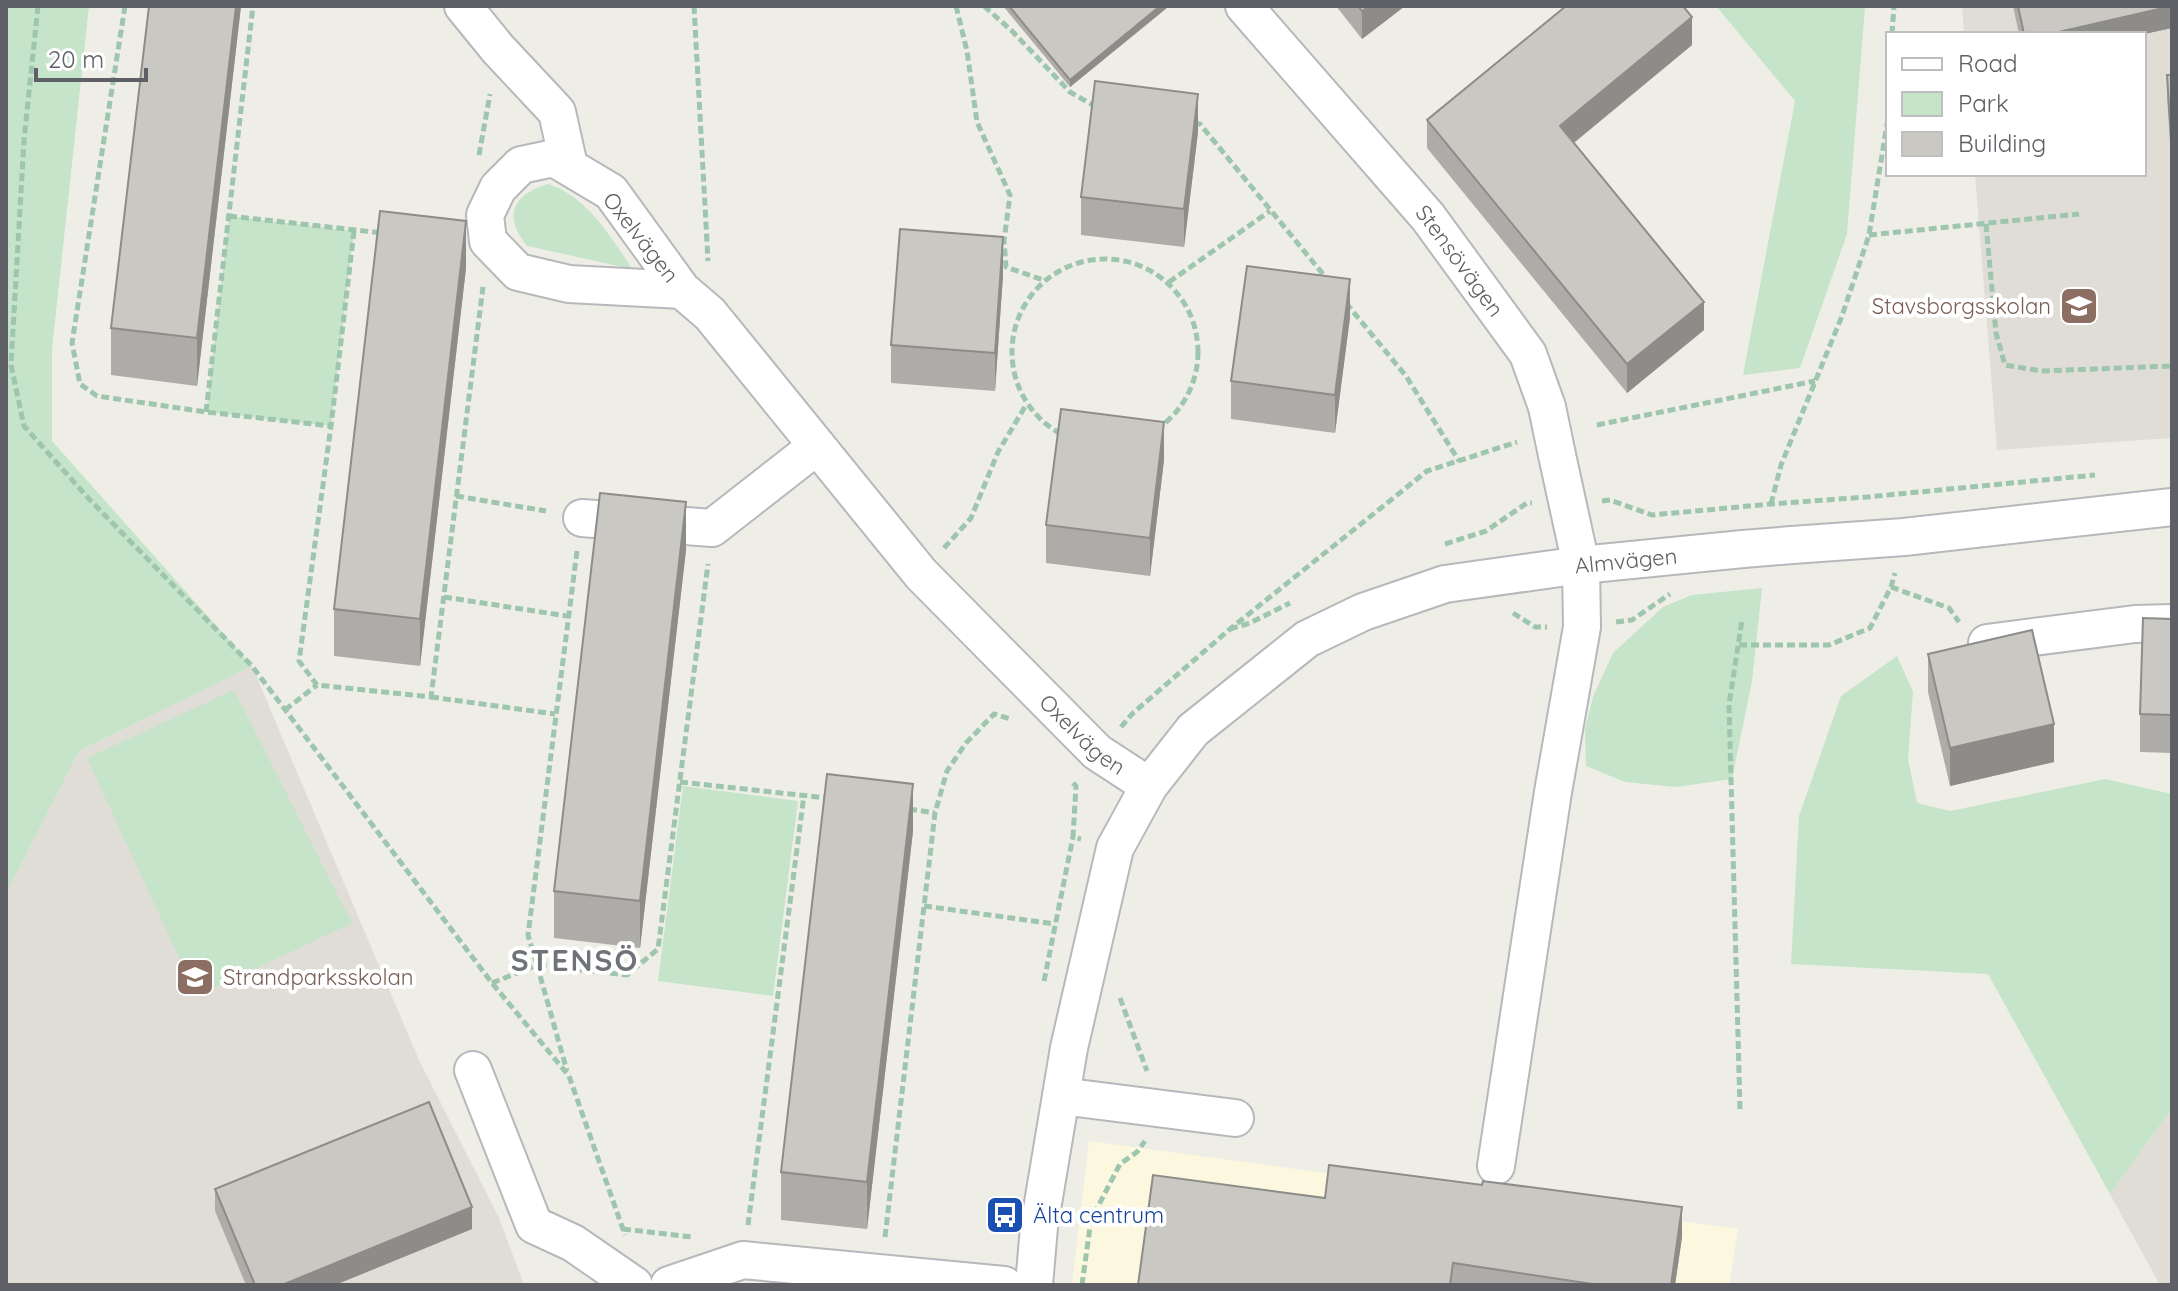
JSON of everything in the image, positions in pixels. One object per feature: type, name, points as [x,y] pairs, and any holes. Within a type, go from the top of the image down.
[{"type":"street","points":[[463,6],[557,112],[569,166]]},
{"type":"street","name":"Stensövägen","points":[[1244,6],[1428,217],[1528,354],[1547,407],[1581,565],[1582,627],[1553,792],[1496,1166]]},
{"type":"street","name":"Oxelvägen","points":[[682,290],[569,284],[518,272],[488,241],[485,215],[498,188],[521,165],[554,158],[611,192],[682,290],[710,314],[921,574],[1097,752],[1149,786],[1115,848],[1069,1048],[1039,1227],[1034,1285]]},
{"type":"street","points":[[582,518],[712,528],[817,446]]},
{"type":"street","name":"Almvägen","points":[[1149,786],[1193,730],[1307,639],[1363,612],[1445,584],[1581,565],[1904,537],[2172,507]]},
{"type":"street","points":[[1976,644],[2135,624],[2172,623]]},
{"type":"street","points":[[473,1070],[534,1225],[573,1243],[634,1285]]},
{"type":"street","points":[[1061,1096],[1235,1118]]},
{"type":"street","points":[[669,1285],[743,1260],[1004,1285]]},
{"type":"path","points":[[38,6],[24,140],[11,365],[24,426],[90,500],[252,666],[492,983],[569,1076]]},
{"type":"path","points":[[125,6],[72,343],[80,384],[97,396],[331,426]]},
{"type":"path","points":[[206,412],[253,6]]},
{"type":"path","points":[[694,6],[710,314]]},
{"type":"path","points":[[956,6],[967,51],[977,122],[1010,195],[1004,241],[1006,267]]},
{"type":"path","points":[[984,6],[1070,92],[1097,108],[1112,110]]},
{"type":"path","points":[[1892,32],[1894,6]]},
{"type":"path","points":[[477,167],[498,49]]},
{"type":"path","points":[[1185,122],[1200,124],[1328,281]]},
{"type":"path","points":[[1771,504],[1781,465],[1842,316],[1869,235],[1886,130]]},
{"type":"path","points":[[1169,282],[1270,211]]},
{"type":"path","points":[[1869,235],[2079,214]]},
{"type":"path","points":[[229,216],[396,234]]},
{"type":"path","points":[[1986,224],[1996,333],[2005,365],[2042,371],[2172,366]]},
{"type":"path","points":[[317,685],[299,661],[354,231]]},
{"type":"path","points":[[1084,259],[1129,260],[1169,282],[1195,319],[1200,364],[1183,407],[1149,436],[1104,447],[1060,435],[1026,405],[1011,362],[1017,317],[1043,280],[1084,259]]},
{"type":"path","points":[[992,266],[1006,267],[1043,280]]},
{"type":"path","points":[[431,697],[484,275]]},
{"type":"path","points":[[1338,293],[1406,376],[1459,461]]},
{"type":"path","points":[[1597,425],[1816,381]]},
{"type":"path","points":[[921,574],[971,518],[998,452],[1026,405]]},
{"type":"path","points":[[1076,786],[1097,752],[1132,714],[1219,639],[1427,471],[1522,441]]},
{"type":"path","points":[[456,496],[582,518],[528,935],[569,1076],[628,1243]]},
{"type":"path","points":[[492,983],[537,965],[627,975],[658,949],[712,528]]},
{"type":"path","points":[[1739,645],[1829,645],[1870,628],[1891,587],[1904,537]]},
{"type":"path","points":[[1891,587],[1949,608],[1976,644]]},
{"type":"path","points":[[444,597],[567,616]]},
{"type":"path","points":[[1740,1109],[1729,705],[1742,620]]},
{"type":"path","points":[[285,710],[317,685],[555,714]]},
{"type":"path","points":[[881,1273],[935,813],[947,771],[966,743]]},
{"type":"path","points":[[680,782],[834,799]]},
{"type":"path","points":[[743,1260],[804,795]]},
{"type":"path","points":[[906,809],[935,813]]},
{"type":"path","points":[[1043,988],[1073,837]]},
{"type":"path","points":[[924,906],[1055,924]]},
{"type":"path","points":[[623,1229],[700,1238]]},
{"type":"shaded area","name":"Stavsborgsskolan","points":[[1962,6],[2172,6],[2172,438],[1997,450],[1975,176],[2146,176],[2146,32],[1964,32]]},
{"type":"shaded area","name":"Strandparksskolan","points":[[252,666],[419,1060],[499,1218],[524,1285],[6,1285],[6,894],[79,751]]},
{"type":"shaded area","points":[[2172,1108],[2172,1285],[2160,1285],[2110,1194]]},
{"type":"shaded area","name":"Älta centrum","points":[[1089,1141],[1738,1229],[1729,1285],[1072,1285]]},
{"type":"green space","points":[[6,6],[89,6],[52,349],[52,441],[252,666],[79,751],[6,894]]},
{"type":"green space","points":[[1716,6],[1865,6],[1847,234],[1800,368],[1743,375],[1795,101]]},
{"type":"green space","points":[[548,184],[586,207],[632,269],[527,246],[515,225],[515,208],[526,194]]},
{"type":"green space","points":[[229,216],[354,231],[331,426],[206,412]]},
{"type":"green space","points":[[1762,588],[1752,681],[1732,779],[1676,787],[1625,782],[1586,766],[1585,729],[1593,697],[1613,653],[1663,607],[1692,595]]},
{"type":"green space","points":[[1897,656],[1913,692],[1908,759],[1917,803],[1950,811],[2105,779],[2172,794],[2172,1108],[2110,1194],[1988,974],[1791,964],[1799,816],[1841,696]]},
{"type":"green space","points":[[234,690],[352,923],[197,996],[87,758]]},
{"type":"green space","points":[[683,786],[798,801],[773,996],[658,981]]},
{"type":"building","points":[[149,6],[236,6],[197,338],[111,328]]},
{"type":"building","points":[[1009,6],[1160,6],[1070,80]]},
{"type":"building","points":[[1566,6],[1683,6],[1692,17],[1560,126],[1704,302],[1627,364],[1427,120]]},
{"type":"building","points":[[2018,6],[2172,6],[2059,32],[2024,32]]},
{"type":"building","points":[[2167,75],[2172,75],[2172,152]]},
{"type":"building","points":[[1095,81],[1198,94],[1184,209],[1081,197]]},
{"type":"building","points":[[380,211],[466,221],[420,619],[334,609]]},
{"type":"building","points":[[900,229],[1003,237],[995,353],[891,345]]},
{"type":"building","points":[[1247,266],[1350,279],[1335,395],[1231,381]]},
{"type":"building","points":[[1061,409],[1164,422],[1150,538],[1046,525]]},
{"type":"building","points":[[600,493],[686,502],[640,901],[554,891]]},
{"type":"building","points":[[2143,618],[2172,619],[2172,715],[2140,714]]},
{"type":"building","points":[[2032,630],[2054,724],[1950,748],[1928,654]]},
{"type":"building","points":[[827,774],[913,784],[867,1182],[781,1172]]},
{"type":"building","points":[[429,1102],[472,1207],[282,1285],[255,1285],[215,1189]]},
{"type":"building","name":"Älta centrum","points":[[1329,1165],[1682,1207],[1671,1285],[1599,1285],[1453,1263],[1450,1285],[1138,1285],[1153,1175],[1325,1198]]},
{"type":"place","name":"Stavsborgsskolan","points":[[2079,306]]},
{"type":"place","name":"Strandparksskolan","points":[[195,977]]},
{"type":"place","name":"Älta centrum","points":[[1005,1215]]},
{"type":"district","name":"STENSÖ","points":[[575,960]]}]
